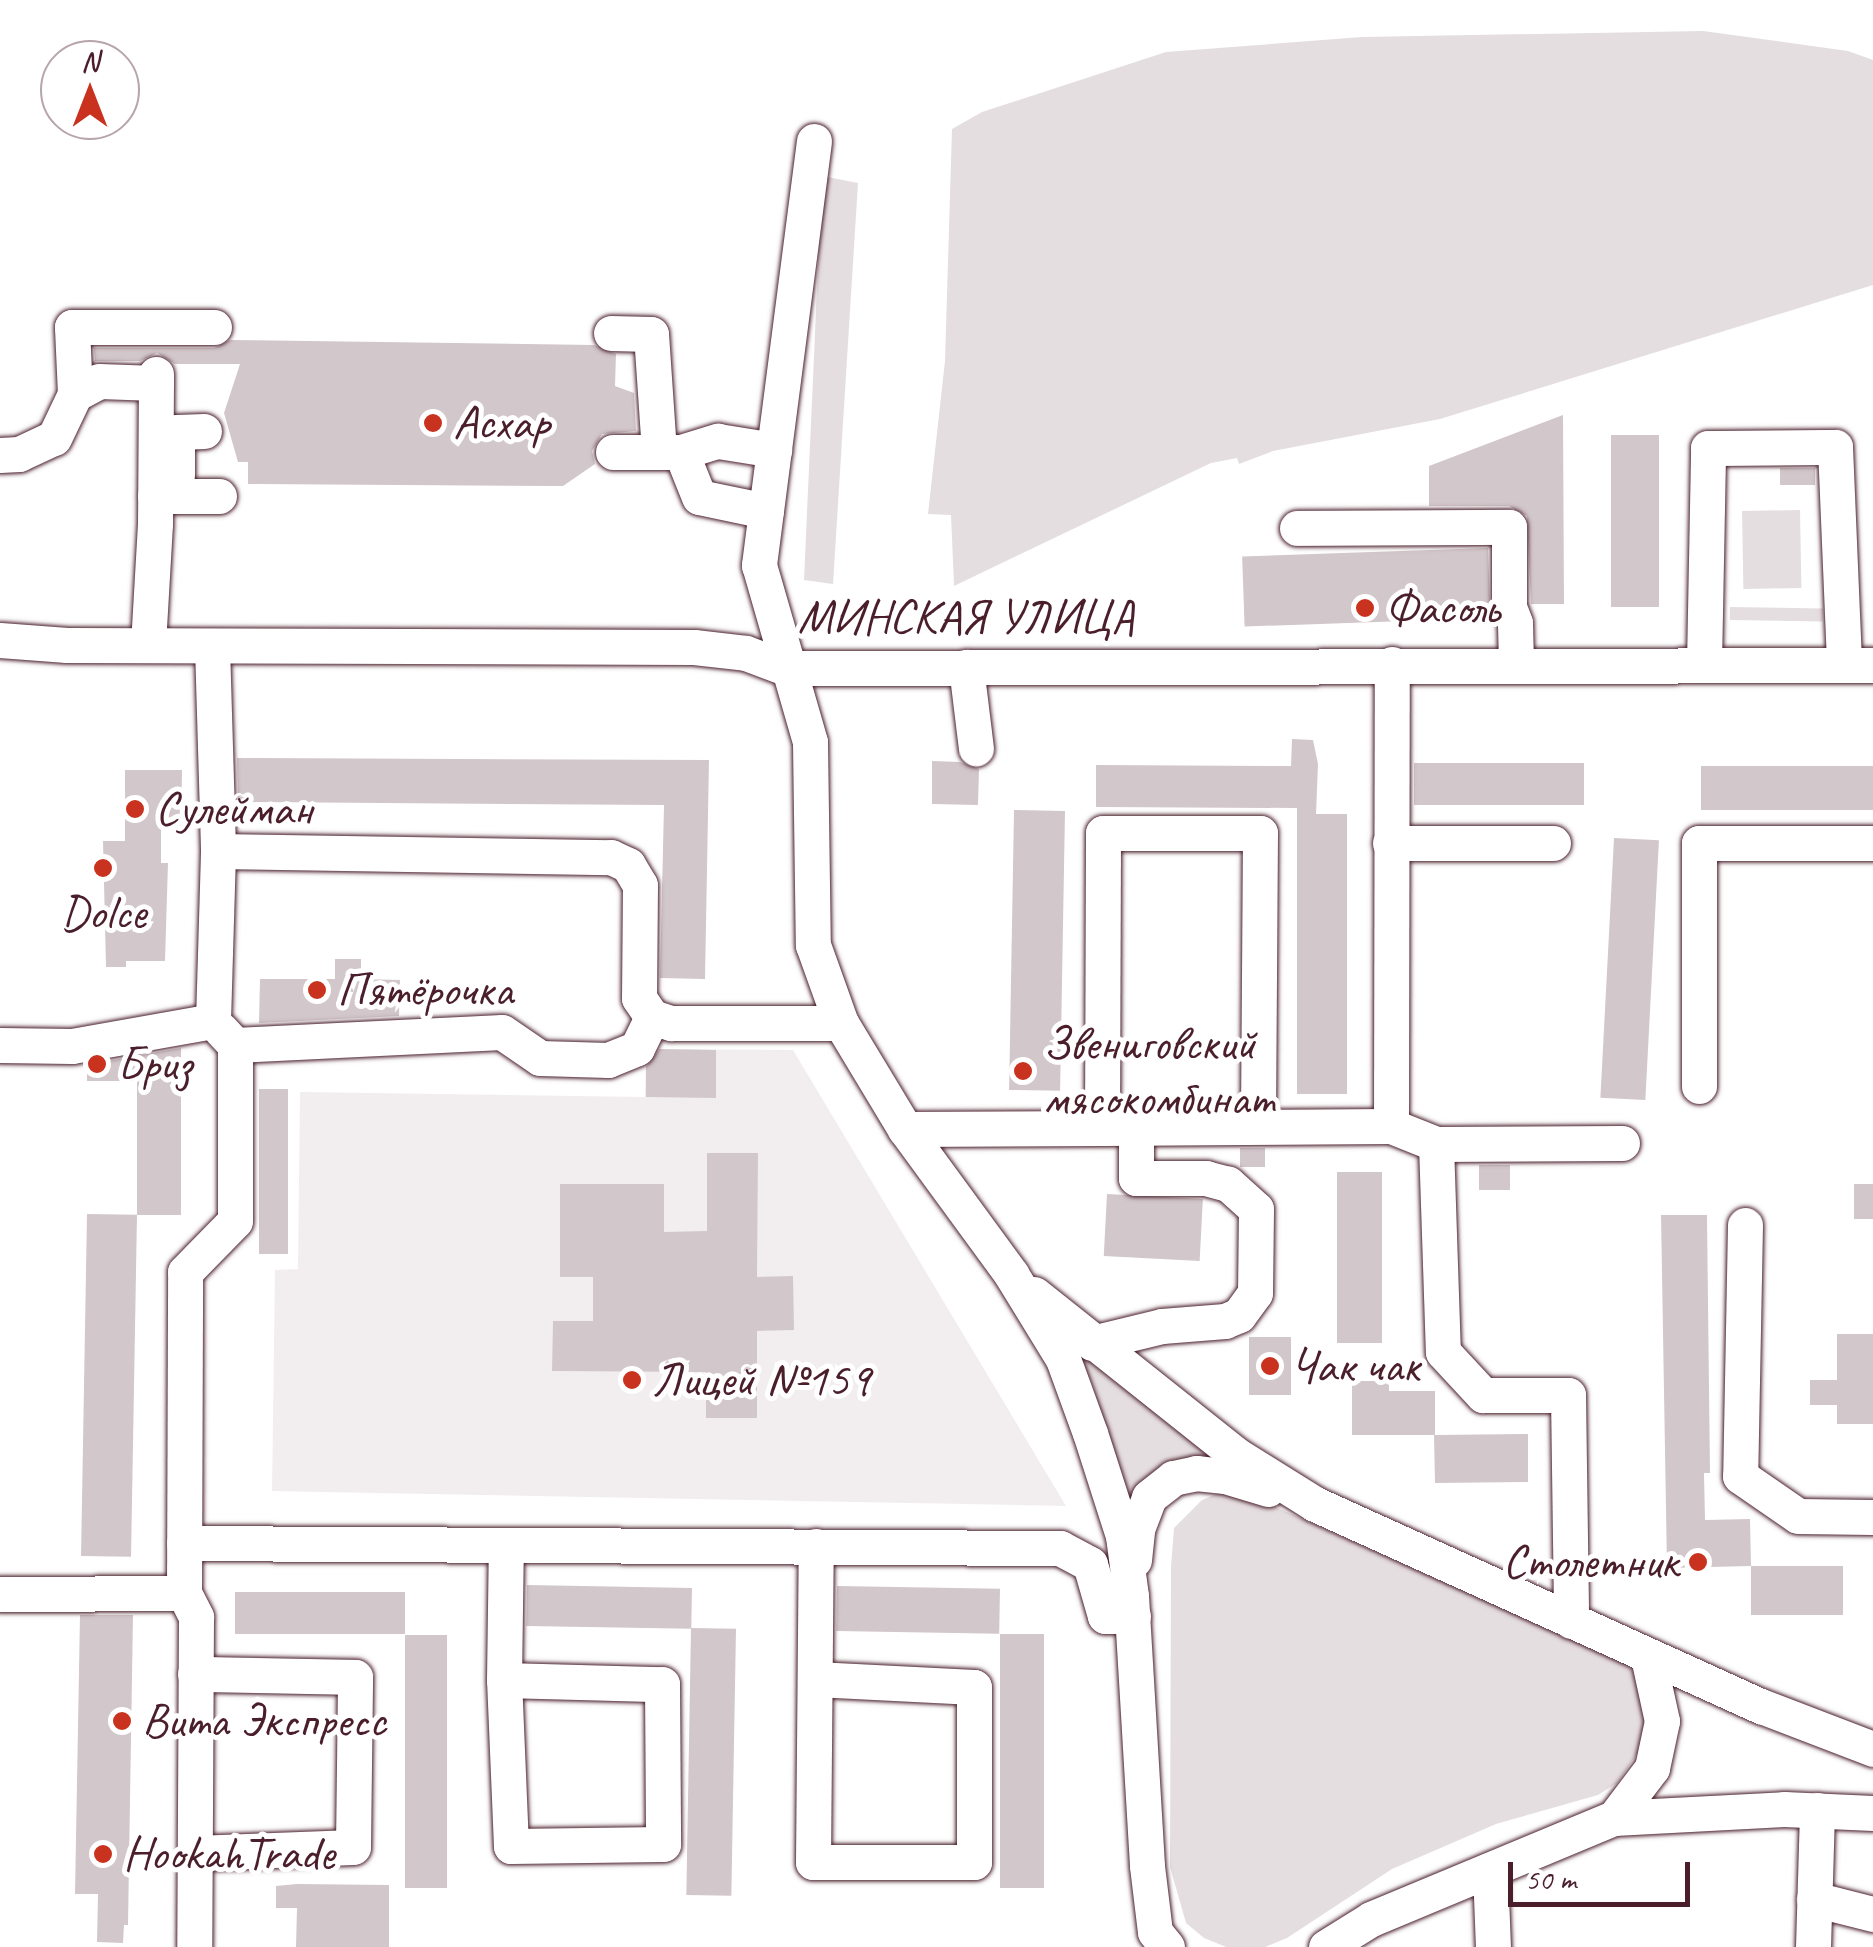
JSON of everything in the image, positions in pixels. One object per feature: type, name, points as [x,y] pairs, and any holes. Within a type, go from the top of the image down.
[{"type":"street","points":[[814,142],[759,565],[810,742],[813,945],[840,1023],[905,1129],[1011,1274],[1063,1359],[1113,1507],[1132,1606]]},
{"type":"street","points":[[0,455],[19,454],[54,438],[76,394],[72,327],[214,327]]},
{"type":"street","points":[[611,333],[651,334],[670,452],[699,497],[766,511]]},
{"type":"street","points":[[76,394],[99,381],[156,378],[166,496]]},
{"type":"street","points":[[148,645],[177,432],[204,431]]},
{"type":"street","points":[[613,452],[670,452],[718,440],[774,450]]},
{"type":"street","points":[[1704,664],[1708,448],[1835,447],[1858,665]]},
{"type":"street","points":[[166,496],[218,496]]},
{"type":"street","points":[[1297,528],[1510,527],[1510,607],[1521,614],[1516,664]]},
{"type":"street","name":"МИНСКАЯ УЛИЦА","points":[[0,640],[30,644],[212,646],[694,647],[746,653],[786,668],[1858,665]]},
{"type":"street","points":[[194,1947],[196,1616],[184,1592],[185,1272],[235,1221],[224,1033],[212,646]]},
{"type":"street","points":[[1391,1126],[1392,664]]},
{"type":"street","points":[[966,667],[976,748]]},
{"type":"street","points":[[1092,1343],[1162,1326],[1226,1322],[1239,1315],[1254,1293],[1256,1209],[1228,1184],[1206,1178],[1136,1178],[1119,1128],[1104,833],[1260,833],[1258,1126]]},
{"type":"street","points":[[1390,843],[1553,843]]},
{"type":"street","points":[[1699,1086],[1699,843],[1873,843]]},
{"type":"street","points":[[218,852],[611,857],[628,865],[640,885],[639,998],[652,1017],[671,1023],[840,1023]]},
{"type":"street","points":[[0,1045],[72,1046],[224,1033],[502,1032],[540,1058],[608,1060],[638,1048],[652,1017]]},
{"type":"street","points":[[905,1129],[1391,1126],[1436,1144],[1622,1142]]},
{"type":"street","points":[[1436,1144],[1443,1352],[1483,1395],[1568,1395],[1571,1621]]},
{"type":"street","points":[[1746,1225],[1740,1476],[1798,1516],[1873,1517]]},
{"type":"street","points":[[1011,1274],[1092,1343],[1235,1454],[1315,1504]]},
{"type":"street","points":[[1167,1947],[1155,1932],[1147,1866],[1132,1606],[1136,1529],[1149,1497],[1173,1478],[1196,1473],[1225,1476],[1315,1504],[1648,1656],[1873,1749]]},
{"type":"street","points":[[1060,1548],[1113,1507]]},
{"type":"street","points":[[184,1543],[1060,1548],[1090,1564],[1105,1616],[1132,1606]]},
{"type":"street","points":[[504,1680],[662,1684],[662,1844],[511,1846],[504,1680],[506,1545]]},
{"type":"street","points":[[815,1679],[974,1687],[974,1862],[812,1862],[816,1546]]},
{"type":"street","points":[[0,1594],[184,1592]]},
{"type":"street","points":[[1614,1818],[1652,1768],[1662,1721],[1648,1656]]},
{"type":"street","points":[[195,1852],[352,1847],[355,1677],[196,1674]]},
{"type":"street","points":[[1813,1947],[1817,1810]]},
{"type":"street","points":[[1326,1947],[1371,1920],[1614,1818],[1817,1810],[1873,1813]]},
{"type":"street","points":[[1133,1947],[1147,1866]]},
{"type":"street","points":[[1490,1870],[1493,1947]]},
{"type":"street","points":[[1814,1900],[1873,1914]]},
{"type":"shaded area","points":[[1703,31],[1848,51],[1873,60],[1873,285],[1440,419],[1273,451],[1239,464],[1237,458],[1211,463],[954,586],[951,515],[928,514],[945,361],[952,129],[982,112],[1166,52],[1362,37]]},
{"type":"shaded area","points":[[822,176],[858,183],[833,584],[804,580]]},
{"type":"shaded area","points":[[1800,510],[1801,588],[1743,589],[1742,511]]},
{"type":"shaded area","points":[[1730,607],[1823,609],[1823,622],[1730,620]]},
{"type":"shaded area","name":"Лицей №159","points":[[646,1049],[793,1050],[1066,1506],[272,1491],[275,1270],[298,1269],[300,1092],[645,1097]]},
{"type":"shaded area","points":[[1073,1347],[1241,1469],[1130,1512],[1092,1383]]},
{"type":"shaded area","points":[[1224,1491],[1244,1493],[1623,1662],[1639,1677],[1649,1703],[1639,1751],[1617,1783],[1598,1795],[1496,1824],[1392,1869],[1287,1938],[1265,1947],[1226,1947],[1204,1938],[1186,1923],[1170,1867],[1171,1567],[1174,1528],[1202,1500]]},
{"type":"building","name":"Асхар","points":[[230,340],[594,345],[616,354],[615,386],[634,393],[636,431],[602,434],[592,451],[595,464],[563,486],[248,484],[248,462],[238,462],[224,413],[240,364],[175,364],[157,353],[140,361],[95,361],[94,348],[214,348]]},
{"type":"building","points":[[1563,415],[1564,604],[1531,604],[1527,516],[1509,506],[1429,506],[1429,466]]},
{"type":"building","points":[[1611,435],[1659,435],[1659,607],[1611,607]]},
{"type":"building","points":[[1780,468],[1815,468],[1815,485],[1780,485]]},
{"type":"building","points":[[1488,548],[1490,618],[1245,627],[1242,557]]},
{"type":"building","points":[[1292,739],[1313,740],[1318,764],[1316,814],[1347,814],[1347,1094],[1297,1094],[1297,808],[1096,807],[1096,765],[1291,766]]},
{"type":"building","points":[[237,758],[709,760],[705,979],[660,978],[664,805],[238,802]]},
{"type":"building","points":[[932,761],[960,762],[979,769],[978,805],[932,804]]},
{"type":"building","points":[[1414,763],[1584,763],[1584,805],[1414,805]]},
{"type":"building","points":[[1701,766],[1873,766],[1873,810],[1701,810]]},
{"type":"building","points":[[125,770],[182,770],[181,826],[161,826],[161,863],[168,863],[165,961],[126,961],[126,967],[106,967],[103,841],[125,841]]},
{"type":"building","points":[[1014,810],[1065,811],[1060,1091],[1009,1090]]},
{"type":"building","points":[[1614,838],[1659,840],[1645,1100],[1600,1098]]},
{"type":"building","points":[[335,959],[361,959],[361,979],[400,980],[399,1016],[259,1023],[260,979],[335,979]]},
{"type":"building","points":[[181,1048],[181,1215],[137,1215],[137,1081],[87,1081],[87,1065]]},
{"type":"building","points":[[660,1049],[716,1050],[716,1098],[646,1097],[646,1067]]},
{"type":"building","points":[[259,1089],[288,1089],[288,1254],[259,1254]]},
{"type":"building","points":[[1240,1148],[1265,1148],[1265,1167],[1240,1167]]},
{"type":"building","points":[[707,1153],[758,1153],[757,1277],[793,1276],[794,1330],[757,1331],[757,1418],[706,1418],[706,1372],[552,1371],[553,1321],[593,1321],[593,1277],[560,1277],[560,1184],[664,1184],[664,1232],[707,1231]]},
{"type":"building","points":[[1479,1165],[1510,1165],[1510,1190],[1479,1190]]},
{"type":"building","points":[[1337,1172],[1382,1172],[1382,1343],[1337,1343]]},
{"type":"building","points":[[1854,1184],[1873,1184],[1873,1219],[1854,1219]]},
{"type":"building","points":[[1107,1194],[1203,1199],[1200,1261],[1104,1256]]},
{"type":"building","points":[[87,1214],[137,1215],[131,1557],[81,1556]]},
{"type":"building","points":[[1661,1215],[1707,1215],[1710,1473],[1704,1473],[1705,1520],[1750,1519],[1751,1566],[1667,1568]]},
{"type":"building","points":[[1837,1334],[1873,1334],[1873,1424],[1837,1424],[1837,1405],[1810,1405],[1810,1380],[1837,1380]]},
{"type":"building","points":[[1249,1337],[1291,1337],[1291,1395],[1249,1395]]},
{"type":"building","points":[[1352,1381],[1389,1381],[1389,1391],[1435,1391],[1435,1435],[1528,1434],[1528,1482],[1435,1483],[1434,1435],[1352,1435]]},
{"type":"building","points":[[1751,1566],[1843,1566],[1843,1615],[1751,1615]]},
{"type":"building","points":[[527,1585],[692,1588],[691,1629],[526,1626]]},
{"type":"building","points":[[837,1586],[1000,1589],[999,1634],[836,1631]]},
{"type":"building","points":[[235,1592],[405,1592],[405,1634],[235,1634]]},
{"type":"building","points":[[80,1615],[133,1615],[128,1925],[124,1925],[123,1943],[97,1942],[98,1894],[75,1894]]},
{"type":"building","points":[[691,1628],[736,1629],[731,1896],[686,1895]]},
{"type":"building","points":[[1000,1634],[1044,1634],[1044,1888],[1000,1888]]},
{"type":"building","points":[[405,1635],[447,1635],[447,1888],[405,1888]]},
{"type":"building","points":[[389,1885],[389,1947],[296,1947],[297,1908],[276,1908],[276,1886]]},
{"type":"place","name":"Асхар","points":[[433,423]]},
{"type":"place","name":"Фасоль","points":[[1365,608]]},
{"type":"place","name":"Сулейман","points":[[135,809]]},
{"type":"place","name":"Dolce","points":[[103,868]]},
{"type":"place","name":"Пятёрочка","points":[[317,990]]},
{"type":"place","name":"Бриз","points":[[97,1064]]},
{"type":"place","name":"Звениговский мясокомбинат","points":[[1023,1071]]},
{"type":"place","name":"Чак чак","points":[[1270,1366]]},
{"type":"place","name":"Лицей №159","points":[[632,1380]]},
{"type":"place","name":"Столетник","points":[[1698,1562]]},
{"type":"place","name":"Вита Экспресс","points":[[122,1721]]},
{"type":"place","name":"HookahTrade","points":[[103,1854]]}]
